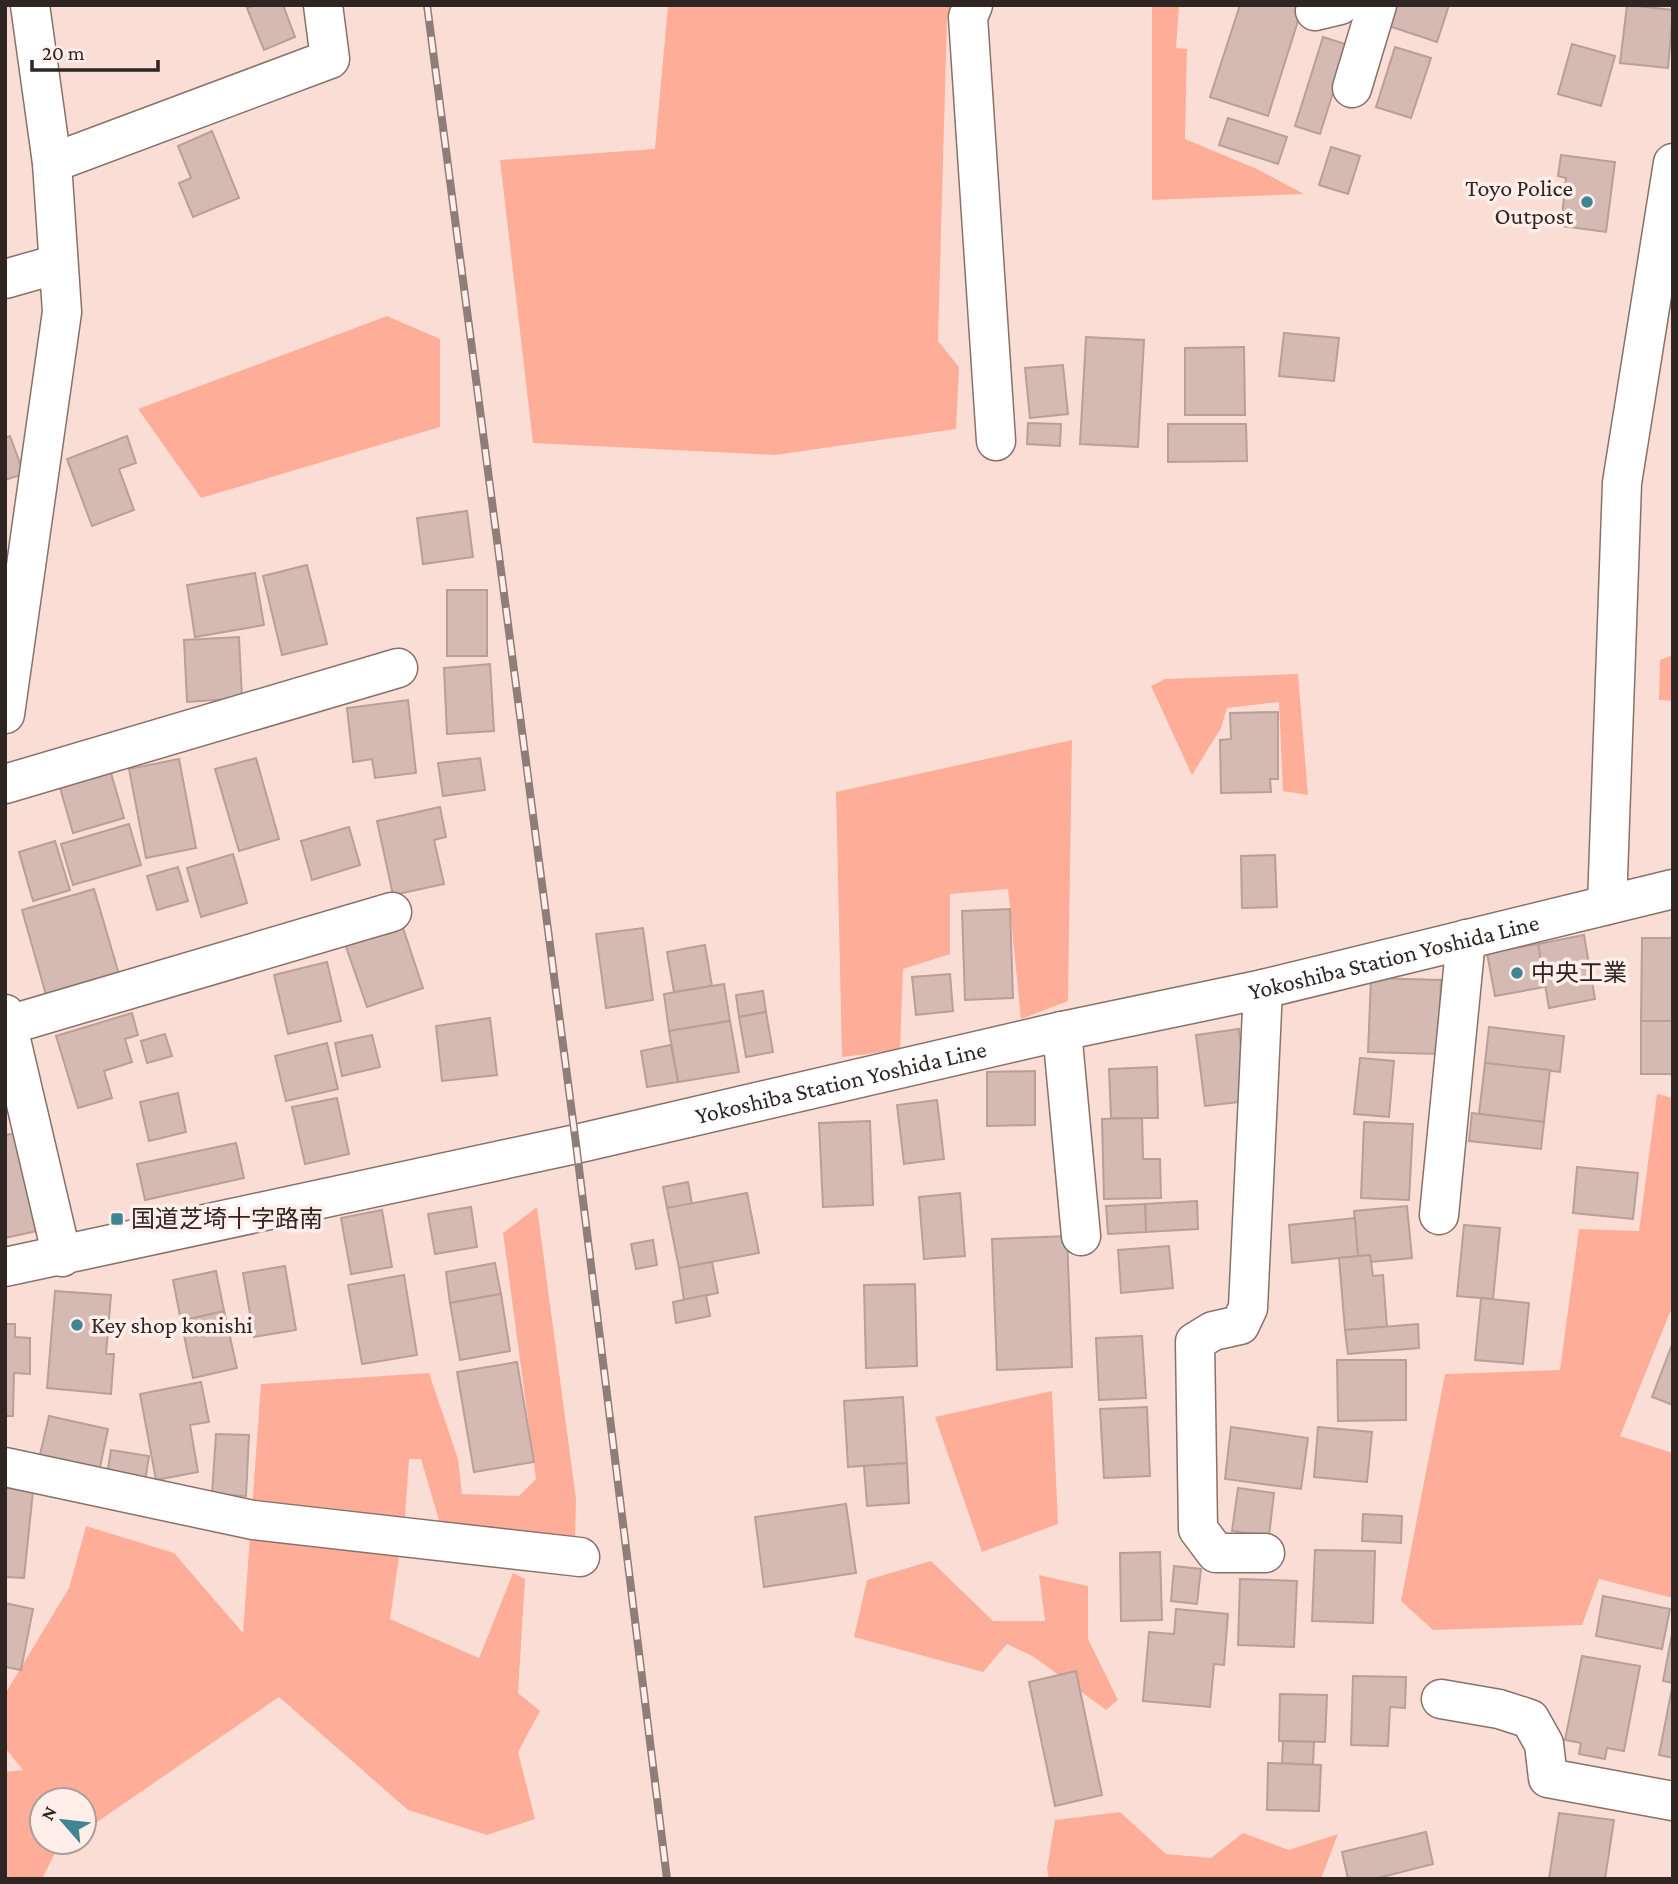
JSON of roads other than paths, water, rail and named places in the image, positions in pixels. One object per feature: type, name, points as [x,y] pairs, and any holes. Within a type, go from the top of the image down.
[{"type":"street","points":[[5,713],[62,312],[52,163],[30,5]]},
{"type":"street","points":[[52,163],[330,59],[323,5]]},
{"type":"street","points":[[973,5],[968,17],[996,441]]},
{"type":"street","points":[[1352,88],[1377,5]]},
{"type":"street","points":[[1607,905],[1622,482],[1673,163]]},
{"type":"street","points":[[5,279],[58,264]]},
{"type":"street","points":[[5,784],[398,668]]},
{"type":"street","name":"Yokoshiba Station Yoshida Line","points":[[5,1267],[62,1257],[576,1144],[1062,1031],[1264,989],[1673,889]]},
{"type":"street","points":[[62,1257],[6,1022],[392,912]]},
{"type":"street","points":[[1439,1215],[1466,939]]},
{"type":"street","points":[[1264,989],[1248,1308],[1240,1325],[1213,1332],[1195,1342],[1198,1529],[1216,1553],[1265,1553]]},
{"type":"street","points":[[1062,1031],[1081,1236]]},
{"type":"street","points":[[5,1467],[253,1520],[580,1557]]},
{"type":"street","points":[[1441,1699],[1499,1709],[1530,1719],[1544,1744],[1548,1778],[1673,1801]]},
{"type":"railway","points":[[427,5],[576,1144],[667,1879]]},
{"type":"place","name":"Toyo Police Outpost","points":[[1587,202]]},
{"type":"place","name":"中央工業","points":[[1517,973]]},
{"type":"place","name":"国道芝埼十字路南","points":[[117,1219]]},
{"type":"place","name":"Key shop konishi","points":[[77,1325]]}]
